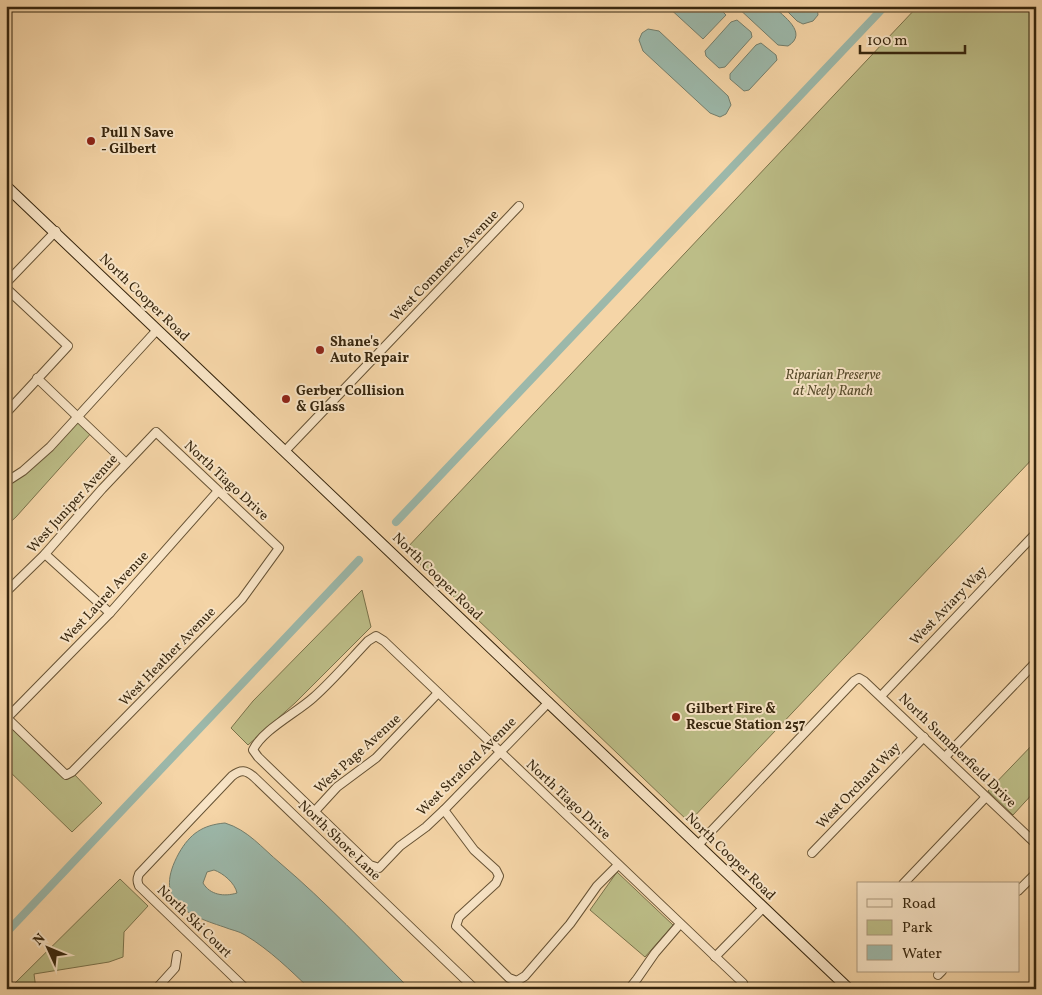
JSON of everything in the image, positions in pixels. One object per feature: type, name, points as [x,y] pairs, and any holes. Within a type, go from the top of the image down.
[{"type":"main road","name":"North Cooper Road","points":[[6,186],[849,989]]},
{"type":"street","name":"West Commerce Avenue","points":[[285,451],[519,206]]},
{"type":"street","points":[[6,283],[56,232]]},
{"type":"street","points":[[6,288],[68,346],[6,413]]},
{"type":"street","points":[[6,482],[23,471],[50,447],[157,330]]},
{"type":"street","points":[[37,378],[126,463]]},
{"type":"street","name":"West Juniper Avenue","points":[[6,592],[45,554],[156,432]]},
{"type":"street","name":"North Tiago Drive","points":[[156,432],[279,548]]},
{"type":"street","name":"West Laurel Avenue","points":[[7,718],[110,613],[218,491]]},
{"type":"street","name":"West Aviary Way","points":[[881,696],[1036,533]]},
{"type":"street","name":"West Heather Avenue","points":[[7,718],[66,775],[72,772],[242,599],[279,548]]},
{"type":"street","points":[[45,554],[110,613]]},
{"type":"street","name":"North Tiago Drive","points":[[315,811],[253,750],[276,725],[314,698],[368,641],[376,636],[715,957],[740,986]]},
{"type":"street","points":[[945,757],[1036,662]]},
{"type":"street","name":"North Summerfield Drive","points":[[698,845],[854,681],[859,678],[881,696],[1036,844]]},
{"type":"street","name":"West Page Avenue","points":[[315,811],[338,787],[376,758],[438,693]]},
{"type":"street","name":"West Straford Avenue","points":[[315,811],[370,866],[380,868],[400,846],[426,827],[444,810],[549,702]]},
{"type":"street","name":"West Orchard Way","points":[[812,853],[924,737]]},
{"type":"street","name":"North Shore Lane","points":[[185,826],[232,776],[240,771],[249,773],[475,989]]},
{"type":"street","points":[[905,882],[986,797]]},
{"type":"street","points":[[444,810],[474,850],[496,870],[499,876],[496,883],[459,917],[456,926],[509,978],[517,981],[524,976],[570,924],[597,886],[618,865]]},
{"type":"street","name":"North Ski Court","points":[[185,826],[140,874],[137,882],[146,893],[246,989]]},
{"type":"street","points":[[1020,889],[1036,872]]},
{"type":"street","points":[[715,957],[763,908]]},
{"type":"street","points":[[629,989],[638,979],[655,952],[680,924]]},
{"type":"street","points":[[156,989],[174,968],[177,955]]},
{"type":"green space","name":"Riparian Preserve at Neely Ranch","points":[[918,6],[1036,7],[1036,455],[689,822],[405,550]]},
{"type":"green space","points":[[77,416],[93,431],[6,526],[6,482],[23,471]]},
{"type":"green space","points":[[362,590],[371,627],[295,703],[248,745],[231,728],[253,701]]},
{"type":"green space","points":[[6,703],[15,710],[7,718],[66,775],[72,772],[102,803],[72,832],[6,768]]},
{"type":"green space","points":[[1036,741],[1036,790],[1013,815],[988,791]]},
{"type":"green space","points":[[617,872],[673,925],[645,957],[590,910]]},
{"type":"green space","points":[[120,879],[148,906],[124,932],[123,957],[109,962],[34,974],[36,989],[9,989]]},
{"type":"water","points":[[667,6],[717,6],[726,15],[703,39]]},
{"type":"water","points":[[736,6],[773,6],[788,20],[795,30],[796,36],[794,41],[788,46],[778,45]]},
{"type":"water","points":[[782,6],[817,6],[818,15],[813,21],[803,24],[797,21]]},
{"type":"water","points":[[737,20],[751,32],[752,37],[725,67],[719,68],[706,56],[705,51],[731,22]]},
{"type":"water","points":[[648,29],[659,31],[728,96],[731,105],[726,114],[720,117],[710,113],[643,51],[639,40],[642,33]]},
{"type":"water","points":[[761,43],[776,55],[777,60],[749,90],[744,91],[730,79],[730,74],[756,45]]},
{"type":"water","points":[[225,823],[233,826],[254,840],[330,909],[410,989],[310,989],[271,954],[245,935],[196,917],[185,910],[171,894],[169,883],[172,869],[179,853],[192,836],[203,828]],"holes":[[[217,871],[231,882],[237,893],[218,894],[206,887],[203,883],[207,872]]]},
{"type":"waterway","points":[[396,522],[885,6]]},
{"type":"waterway","points":[[6,933],[359,560]]},
{"type":"place","name":"Pull N Save - Gilbert","points":[[91,141]]},
{"type":"place","name":"Shane's Auto Repair","points":[[320,350]]},
{"type":"place","name":"Gerber Collision & Glass","points":[[286,399]]},
{"type":"place","name":"Gilbert Fire & Rescue Station 257","points":[[676,717]]}]
